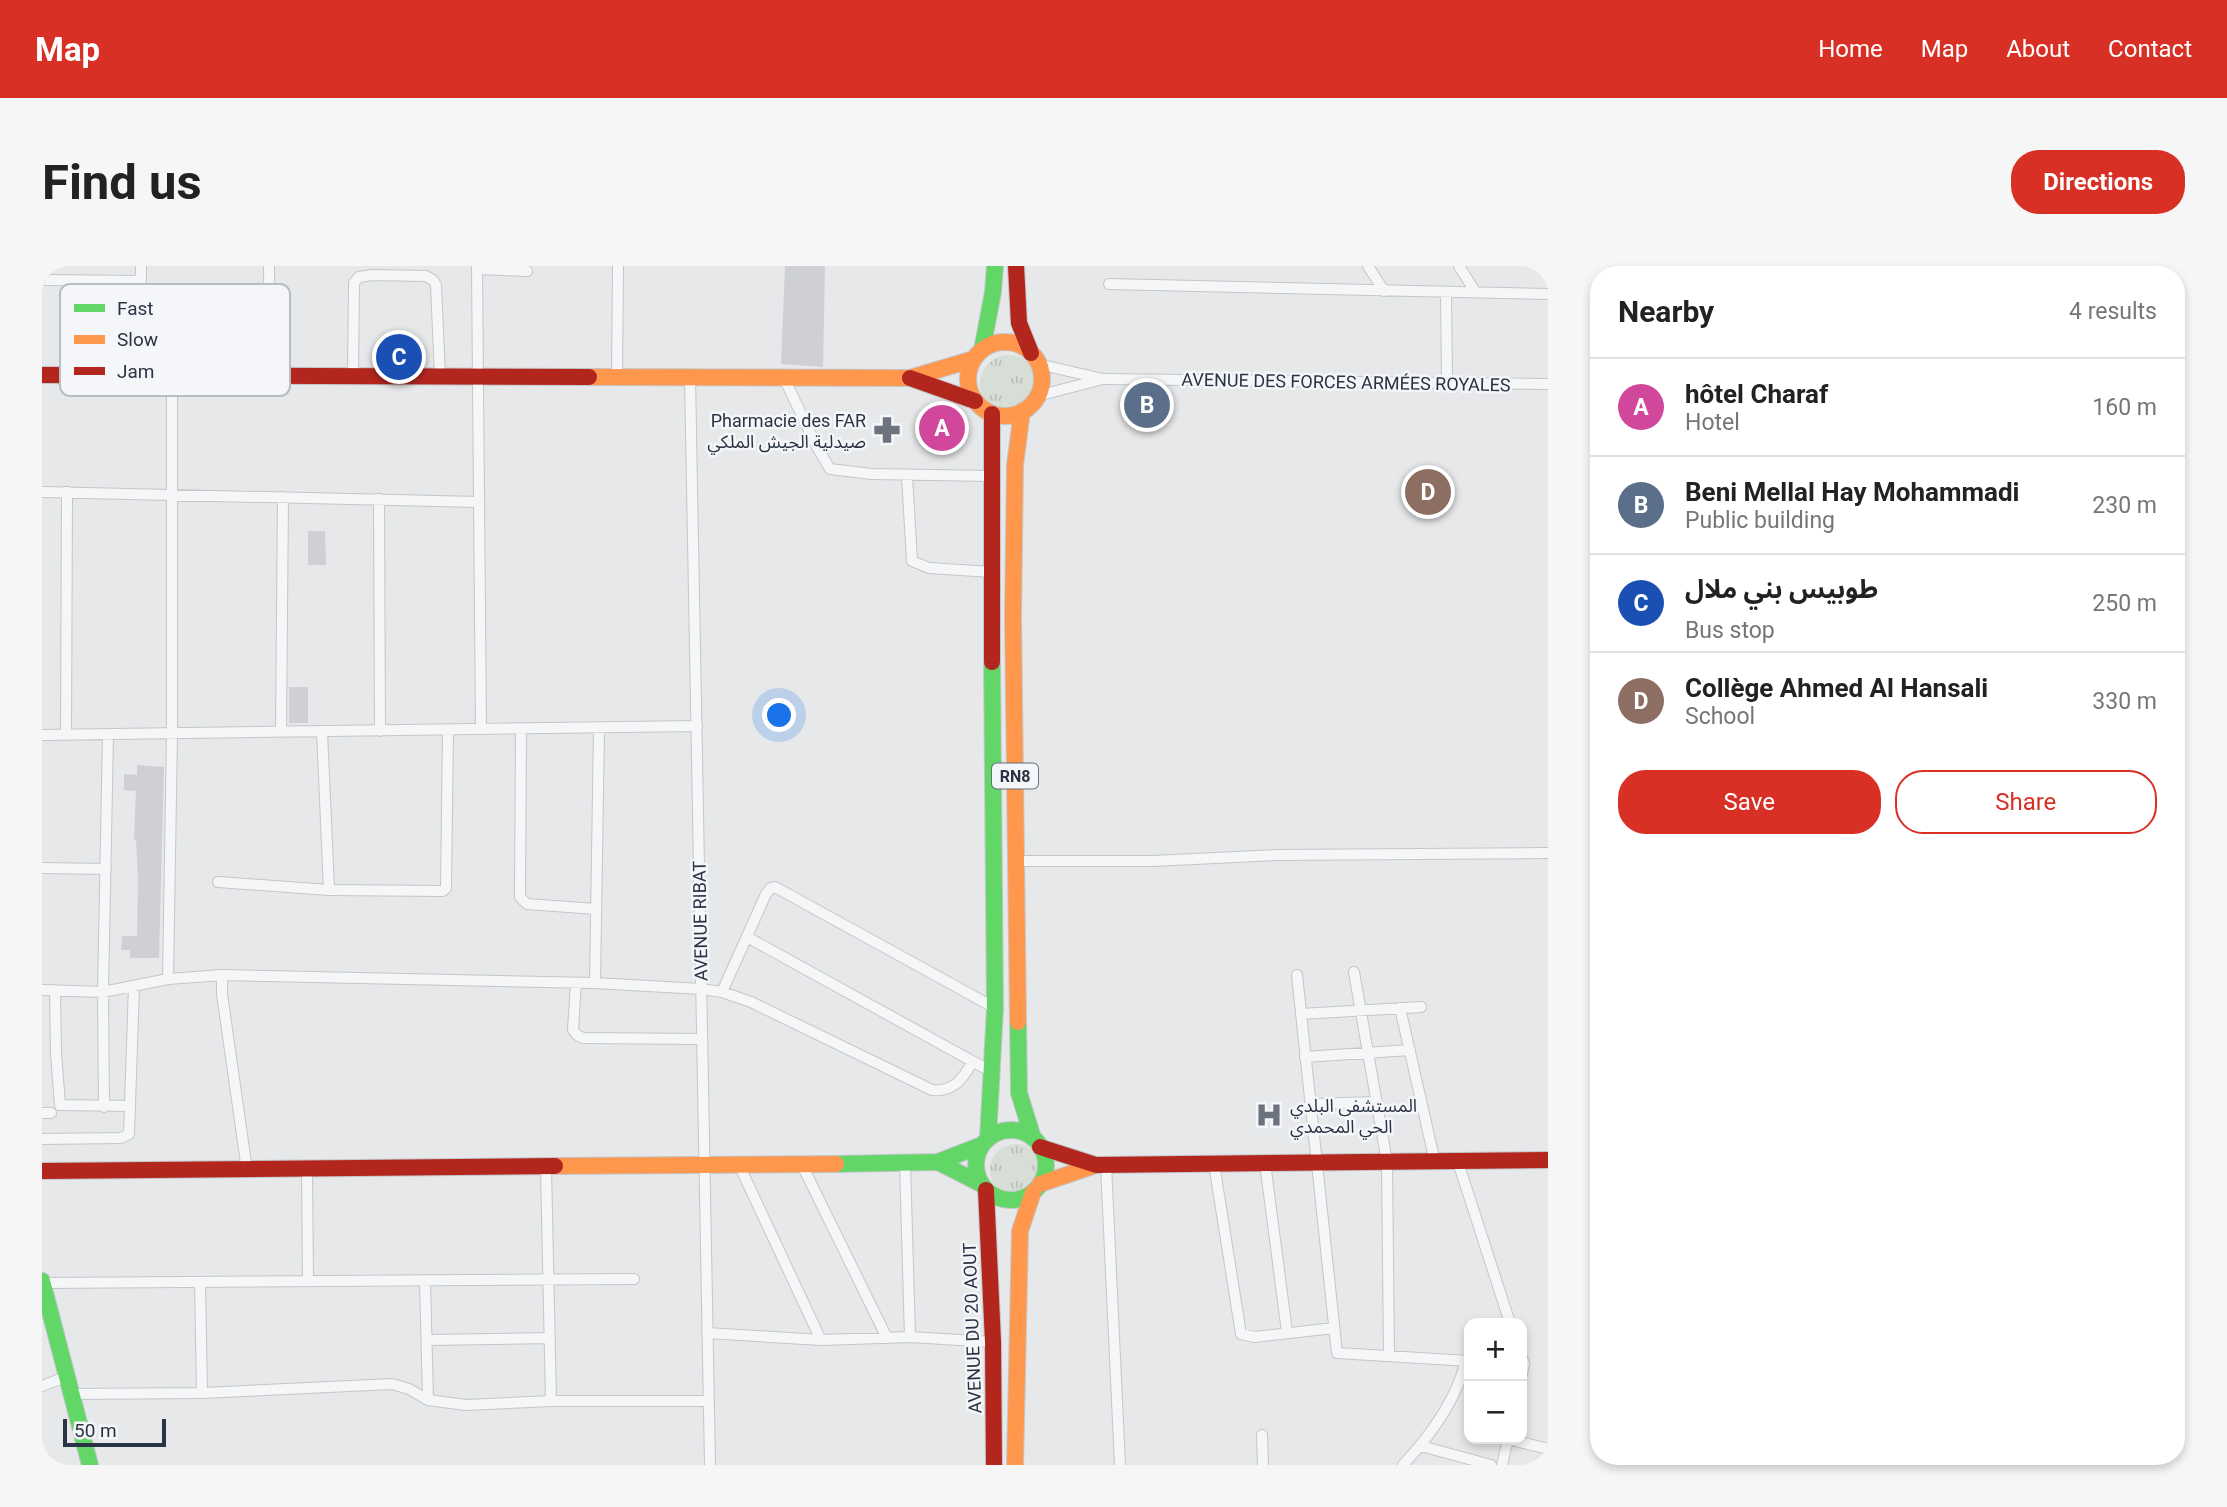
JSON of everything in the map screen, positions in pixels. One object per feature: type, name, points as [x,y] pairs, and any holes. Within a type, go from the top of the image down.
[{"type":"main road","points":[[975,401],[970,391],[969,369],[978,354],[993,292],[995,266]]},
{"type":"main road","points":[[290,376],[910,378],[975,401],[992,414],[1002,416],[1022,411],[1031,405],[1037,396],[1041,380],[1019,323],[1016,266]]},
{"type":"main road","points":[[910,378],[978,354],[994,344],[1007,342],[1020,346],[1034,358]]},
{"type":"main road","points":[[42,375],[60,375]]},
{"type":"main road","name":"RN8","points":[[1015,1465],[1020,1231],[1046,1165],[1019,1093],[1013,617],[1015,465],[1022,411]]},
{"type":"main road","name":"RN8","points":[[984,1187],[978,1176],[976,1160],[985,1142],[995,1008],[992,414]]},
{"type":"main road","points":[[42,1171],[938,1162],[985,1142],[1000,1132],[1013,1130],[1036,1142],[1101,1165]]},
{"type":"main road","points":[[938,1162],[1001,1199],[1009,1200],[1026,1197],[1037,1188],[1101,1165],[1548,1160]]},
{"type":"main road","name":"AVENUE DU 20 AOUT","points":[[984,1187],[993,1342],[994,1465]]},
{"type":"main road","points":[[42,1282],[90,1465]]},
{"type":"street","points":[[141,266],[141,284]]},
{"type":"street","points":[[269,266],[269,284]]},
{"type":"street","points":[[617,377],[618,266]]},
{"type":"street","points":[[1367,266],[1384,291]]},
{"type":"street","points":[[1459,266],[1476,293]]},
{"type":"street","points":[[481,729],[477,267],[527,271]]},
{"type":"street","points":[[353,376],[354,283],[359,277],[372,275],[426,276],[433,280],[436,285],[440,376]]},
{"type":"street","points":[[42,280],[141,281]]},
{"type":"street","points":[[1109,284],[1548,294]]},
{"type":"street","points":[[1446,292],[1447,383]]},
{"type":"street","name":"AVENUE DES FORCES ARMÉES ROYALES","points":[[1034,358],[1102,379]]},
{"type":"street","name":"AVENUE RIBAT","points":[[690,377],[710,1465]]},
{"type":"street","points":[[784,377],[830,469],[907,476],[991,476]]},
{"type":"street","name":"AVENUE DES FORCES ARMÉES ROYALES","points":[[1037,396],[1102,379],[1548,384]]},
{"type":"street","points":[[168,979],[172,733],[172,396]]},
{"type":"street","points":[[907,476],[912,561],[929,568],[992,572]]},
{"type":"street","points":[[42,492],[479,502]]},
{"type":"street","points":[[66,735],[67,492]]},
{"type":"street","points":[[281,732],[283,497]]},
{"type":"street","points":[[379,499],[380,730]]},
{"type":"street","points":[[42,735],[696,726]]},
{"type":"street","points":[[595,983],[599,727]]},
{"type":"street","points":[[521,729],[520,897],[527,904],[596,909]]},
{"type":"street","points":[[218,882],[329,890],[443,891],[446,888],[448,730]]},
{"type":"street","points":[[322,732],[329,890]]},
{"type":"street","points":[[104,1107],[103,992],[108,734]]},
{"type":"street","points":[[1017,861],[1153,861],[1275,855],[1548,853]]},
{"type":"street","points":[[42,869],[106,869]]},
{"type":"street","points":[[722,992],[766,894],[775,887],[995,1008]]},
{"type":"street","points":[[747,937],[992,1072]]},
{"type":"street","points":[[1354,972],[1387,1162],[1389,1356]]},
{"type":"street","points":[[222,975],[222,994],[247,1170]]},
{"type":"street","points":[[42,990],[103,992],[168,979],[222,975],[595,983],[701,989],[722,992],[751,1002],[932,1090],[940,1091],[955,1086],[963,1079],[972,1063]]},
{"type":"street","points":[[1297,975],[1337,1353],[1464,1361]]},
{"type":"street","points":[[576,983],[573,1030],[583,1038],[702,1040]]},
{"type":"street","points":[[42,1139],[124,1137],[129,1134],[134,986]]},
{"type":"street","points":[[55,990],[60,1105],[130,1106]]},
{"type":"street","points":[[1301,1014],[1421,1007]]},
{"type":"street","points":[[1401,1008],[1434,1162]]},
{"type":"street","points":[[1305,1057],[1410,1050]]},
{"type":"street","points":[[42,1054],[56,1053]]},
{"type":"street","points":[[1310,1104],[1377,1102]]},
{"type":"street","points":[[1458,1162],[1508,1318]]},
{"type":"street","points":[[905,1163],[910,1337]]},
{"type":"street","points":[[1265,1163],[1287,1332]]},
{"type":"street","points":[[1214,1164],[1241,1334],[1255,1337],[1334,1328]]},
{"type":"street","points":[[802,1165],[887,1338]]},
{"type":"street","points":[[1101,1165],[1120,1465]]},
{"type":"street","points":[[739,1166],[821,1340]]},
{"type":"street","points":[[546,1168],[551,1401]]},
{"type":"street","points":[[307,1169],[308,1281]]},
{"type":"street","points":[[42,1282],[634,1279]]},
{"type":"street","points":[[425,1280],[429,1400]]},
{"type":"street","points":[[201,1282],[202,1393]]},
{"type":"street","points":[[707,1333],[821,1340],[910,1337],[993,1342]]},
{"type":"street","points":[[427,1340],[550,1338]]},
{"type":"street","points":[[1403,1465],[1420,1446],[1457,1392],[1464,1372]]},
{"type":"street","points":[[42,1386],[65,1377]]},
{"type":"street","points":[[70,1394],[202,1393],[392,1384],[409,1389],[429,1400],[466,1405],[551,1401],[708,1401]]},
{"type":"street","points":[[1262,1435],[1263,1465]]},
{"type":"street","points":[[1502,1465],[1507,1444]]},
{"type":"street","points":[[1527,1444],[1548,1449]]},
{"type":"street","points":[[1420,1446],[1491,1465]]},
{"type":"green space","points":[[1009,355],[1030,363],[1038,384],[1030,405],[1009,413],[988,405],[980,384],[988,363]]},
{"type":"green space","points":[[1016,1144],[1026,1146],[1034,1152],[1040,1160],[1040,1180],[1034,1188],[1026,1194],[1016,1196],[1006,1194],[998,1188],[992,1180],[990,1170],[992,1160],[998,1152],[1006,1146]]},
{"type":"building","points":[[785,266],[825,266],[823,367],[781,364]]},
{"type":"building","points":[[308,531],[325,531],[326,565],[308,565]]},
{"type":"building","points":[[289,687],[308,687],[308,723],[289,723]]},
{"type":"building","points":[[137,765],[164,767],[159,958],[130,958],[130,950],[121,950],[122,936],[137,936],[138,877],[134,840],[136,791],[124,790],[124,774],[137,775]]},
{"type":"traffic: fast","points":[[982,350],[995,266]]},
{"type":"traffic: fast","points":[[988,1139],[995,1008],[992,662]]},
{"type":"traffic: fast","points":[[1018,1022],[1019,1093],[1033,1138]]},
{"type":"traffic: fast","points":[[1011,1130],[1030,1136],[1040,1146],[1046,1165],[1040,1184],[1030,1194],[1011,1200],[992,1194],[982,1184],[976,1165],[982,1146],[992,1136],[1011,1130]]},
{"type":"traffic: fast","points":[[836,1164],[938,1162],[982,1145]]},
{"type":"traffic: fast","points":[[938,1162],[981,1184]]},
{"type":"traffic: fast","points":[[42,1281],[90,1465]]},
{"type":"traffic: slow","points":[[1005,342],[1019,345],[1031,353],[1039,365],[1042,379],[1039,393],[1031,405],[1019,413],[1005,416],[991,413],[979,405],[971,393],[968,379],[971,365],[979,353],[991,345],[1005,342]]},
{"type":"traffic: slow","points":[[589,377],[910,378],[974,359]]},
{"type":"traffic: slow","points":[[1018,1022],[1013,617],[1015,465],[1022,411]]},
{"type":"traffic: slow","points":[[555,1166],[836,1164]]},
{"type":"traffic: slow","points":[[1040,1184],[1096,1165]]},
{"type":"traffic: slow","points":[[1015,1465],[1020,1231],[1033,1192]]},
{"type":"traffic: jam","points":[[1016,266],[1019,323],[1031,353]]},
{"type":"traffic: jam","points":[[42,375],[60,375]]},
{"type":"traffic: jam","points":[[290,376],[589,377]]},
{"type":"traffic: jam","points":[[910,378],[975,401]]},
{"type":"traffic: jam","points":[[992,414],[992,662]]},
{"type":"traffic: jam","points":[[1040,1147],[1096,1165],[1548,1160]]},
{"type":"traffic: jam","points":[[42,1171],[555,1166]]},
{"type":"traffic: jam","points":[[986,1190],[993,1342],[994,1465]]},
{"type":"place","name":"طوبيس بني ملال","points":[[399,357]]},
{"type":"place","name":"Beni Mellal Hay Mohammadi","points":[[1147,405]]},
{"type":"place","name":"hôtel Charaf","points":[[942,428]]},
{"type":"place","name":"Pharmacie des FAR صيدلية الجيش الملكي","points":[[887,430]]},
{"type":"place","name":"Collège Ahmed Al Hansali","points":[[1428,492]]},
{"type":"place","name":"المستشفى البلدي الحي المحمدي","points":[[1269,1115]]}]
